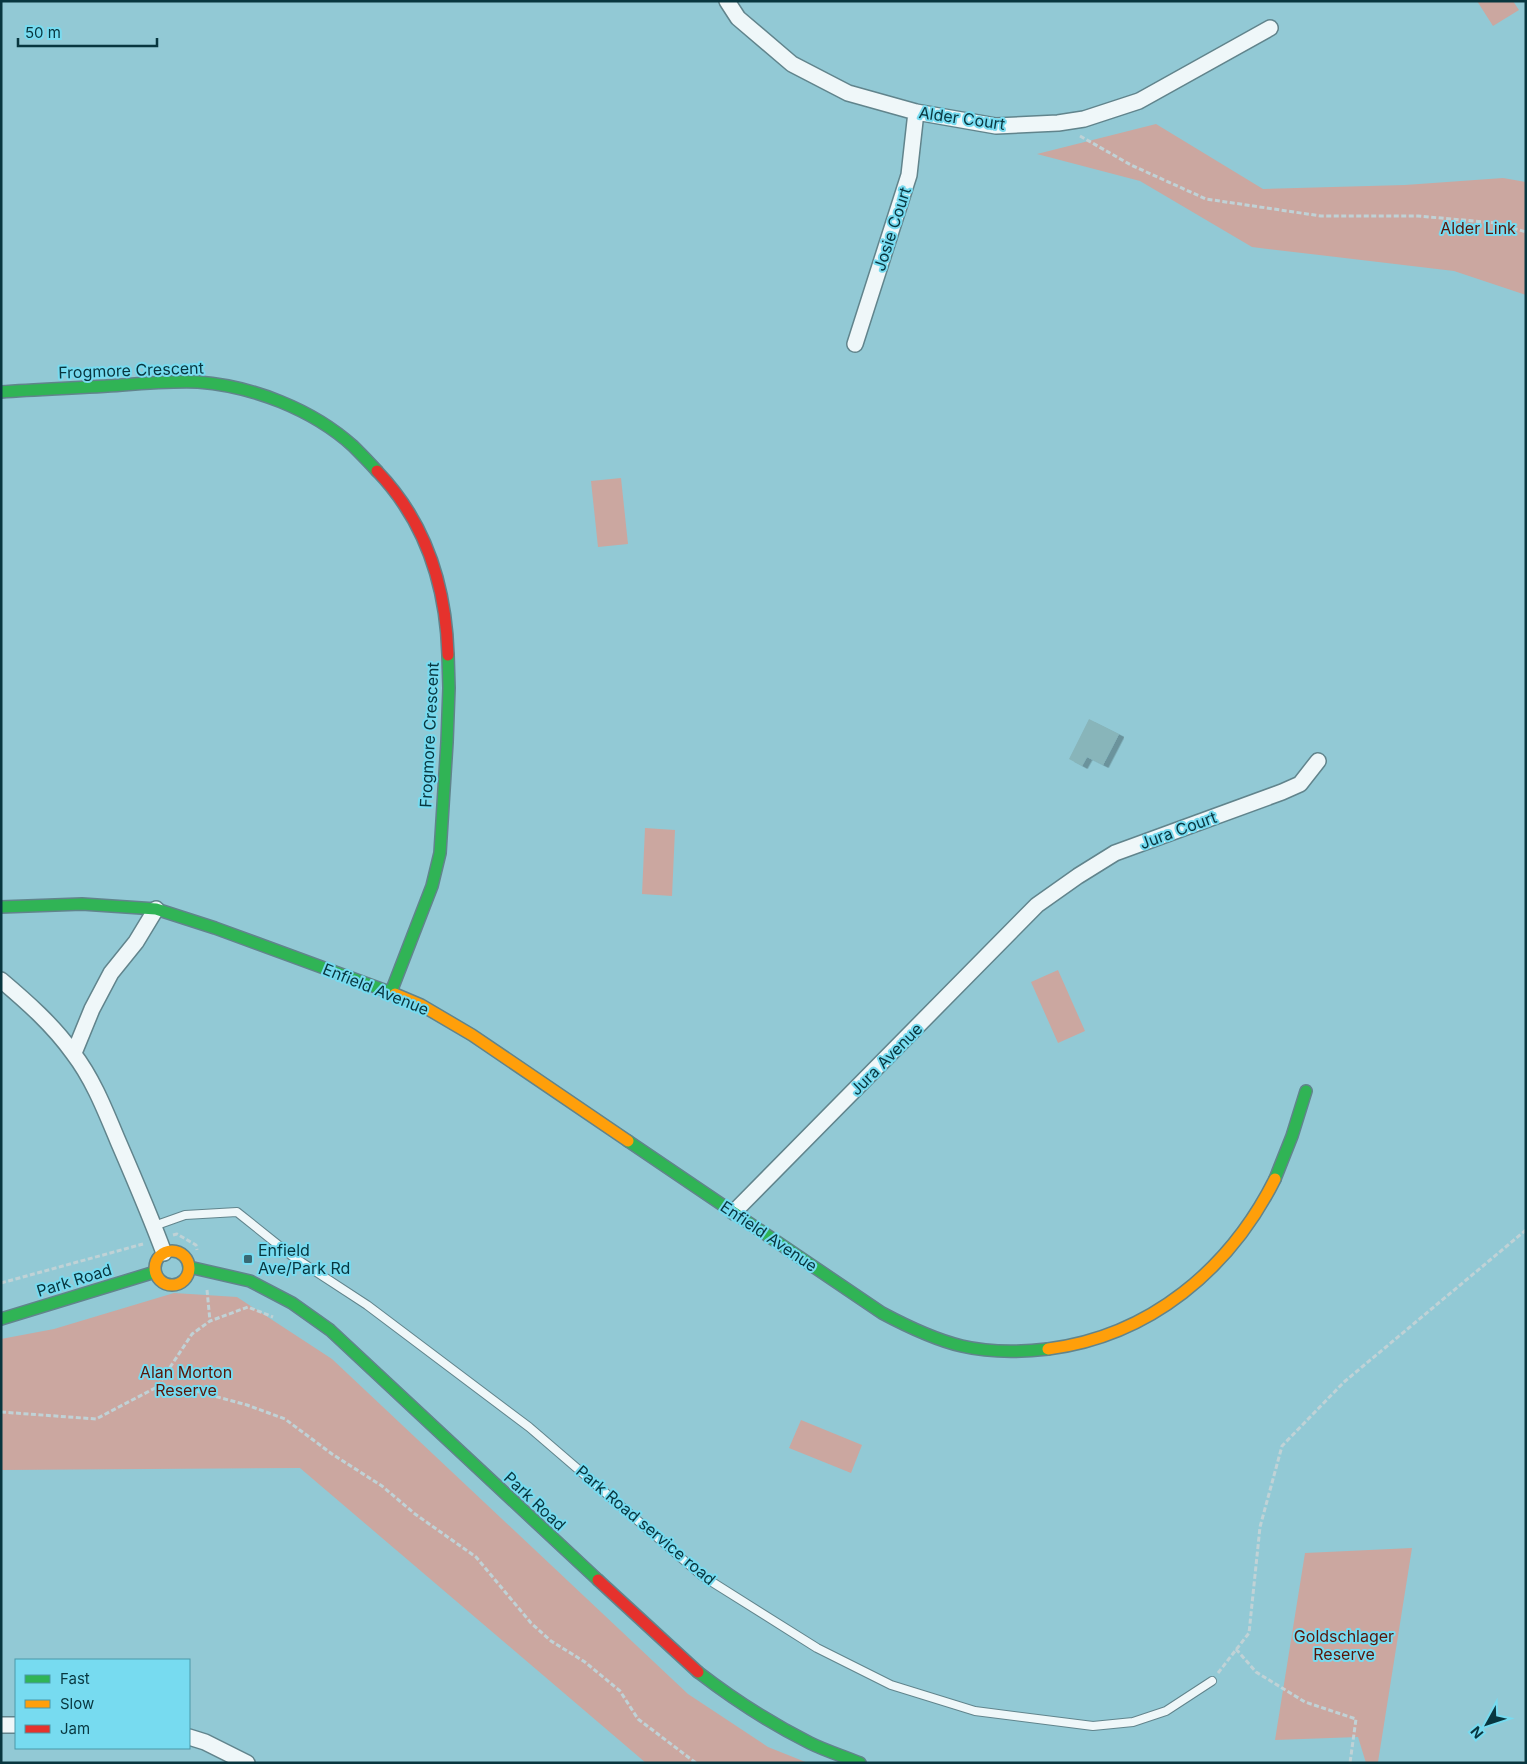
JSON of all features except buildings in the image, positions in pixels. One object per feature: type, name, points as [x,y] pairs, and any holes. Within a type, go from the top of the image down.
[{"type":"street","name":"Alder Court","points":[[727,1],[738,18],[792,64],[848,94],[916,112],[996,126],[1058,123],[1084,119],[1139,101],[1270,28]]},
{"type":"street","name":"Josie Court","points":[[855,344],[909,175],[916,112]]},
{"type":"street","name":"Frogmore Crescent","points":[[1,392],[158,383],[205,383],[238,388],[306,414],[337,432],[376,467],[398,493],[413,516],[429,550],[438,580],[447,624],[450,703],[440,853],[437,869],[391,992]]},
{"type":"street","name":"Jura Court","points":[[1037,905],[1078,876],[1116,853],[1300,784],[1318,761]]},
{"type":"street","name":"Enfield Avenue","points":[[1,907],[82,904],[156,908],[391,992],[422,1005],[472,1035],[882,1313],[914,1330],[952,1344],[986,1350],[1021,1352],[1058,1348],[1092,1341],[1120,1331],[1169,1304],[1218,1262],[1240,1236],[1260,1206],[1278,1174],[1306,1091]]},
{"type":"street","name":"Jura Avenue","points":[[734,1212],[1037,905]]},
{"type":"street","points":[[74,1054],[92,1009],[111,973],[136,942],[156,908]]},
{"type":"street","points":[[1,980],[53,1028],[74,1054],[92,1082],[164,1253]]},
{"type":"street","points":[[175,1251],[185,1257],[189,1273],[182,1282],[172,1286],[161,1282],[155,1272],[156,1261],[164,1253],[175,1251]]},
{"type":"street","name":"Park Road","points":[[189,1267],[250,1281],[292,1303],[330,1330],[690,1666],[726,1694],[766,1719],[812,1744],[860,1763]]},
{"type":"street","name":"Park Road","points":[[1,1319],[155,1272]]},
{"type":"street","points":[[1,1725],[15,1725]]},
{"type":"street","points":[[190,1737],[205,1742],[247,1763]]},
{"type":"lane","name":"Park Road service road","points":[[154,1226],[185,1215],[237,1212],[292,1256],[367,1305],[529,1427],[701,1575],[817,1648],[891,1685],[975,1711],[1093,1726],[1133,1722],[1166,1710],[1212,1681]]},
{"type":"path","points":[[1058,123],[1131,165],[1206,199],[1321,216],[1418,216],[1486,222],[1526,232]]},
{"type":"path","points":[[1212,1681],[1249,1633],[1260,1527],[1282,1446],[1344,1382],[1526,1230]]},
{"type":"path","points":[[1,1412],[96,1419],[157,1387],[192,1334],[210,1321],[248,1307]]},
{"type":"path","points":[[157,1387],[188,1389],[247,1405],[284,1419],[332,1454],[382,1486],[415,1514],[476,1557],[531,1623],[551,1641],[585,1662],[606,1679],[620,1691],[638,1719],[696,1763]]},
{"type":"path","points":[[1236,1649],[1256,1672],[1305,1702],[1356,1719],[1350,1763]]},
{"type":"green space","points":[[1477,1],[1513,1],[1519,10],[1493,26]]},
{"type":"green space","name":"Alder Link","points":[[1156,124],[1263,189],[1405,185],[1503,178],[1526,182],[1526,295],[1454,271],[1252,247],[1140,181],[1037,154]]},
{"type":"green space","points":[[621,478],[628,544],[598,547],[591,481]]},
{"type":"green space","points":[[645,828],[675,830],[672,896],[642,894]]},
{"type":"green space","points":[[1058,970],[1085,1031],[1058,1043],[1031,982]]},
{"type":"green space","name":"Alan Morton Reserve","points":[[174,1293],[237,1297],[332,1359],[688,1694],[768,1747],[808,1763],[646,1763],[300,1468],[1,1470],[1,1339],[54,1329]]},
{"type":"green space","points":[[801,1420],[862,1445],[851,1473],[789,1448]]},
{"type":"green space","name":"Goldschlager Reserve","points":[[1412,1548],[1378,1762],[1366,1763],[1358,1737],[1275,1740],[1305,1553]]},
{"type":"traffic: fast","points":[[1,392],[179,382],[198,382],[239,388],[280,402],[319,421],[353,446],[377,471]]},
{"type":"traffic: fast","points":[[391,992],[432,886],[440,853],[447,742],[448,655]]},
{"type":"traffic: fast","points":[[1,907],[82,904],[156,909],[215,928],[395,994]]},
{"type":"traffic: fast","points":[[1275,1179],[1292,1136],[1306,1091]]},
{"type":"traffic: fast","points":[[628,1141],[882,1313],[904,1324],[943,1341],[981,1350],[1024,1351],[1048,1349]]},
{"type":"traffic: fast","points":[[189,1267],[250,1281],[292,1303],[330,1330],[598,1580]]},
{"type":"traffic: fast","points":[[1,1319],[155,1272]]},
{"type":"traffic: fast","points":[[698,1672],[766,1719],[816,1746],[860,1763]]},
{"type":"traffic: slow","points":[[395,994],[421,1005],[472,1035],[628,1141]]},
{"type":"traffic: slow","points":[[1048,1349],[1085,1342],[1120,1330],[1153,1313],[1183,1293],[1210,1269],[1235,1242],[1257,1212],[1275,1179]]},
{"type":"traffic: slow","points":[[172,1251],[179,1252],[184,1256],[188,1261],[189,1268],[188,1275],[184,1280],[179,1284],[172,1285],[165,1284],[160,1280],[156,1275],[155,1268],[156,1261],[160,1256],[165,1252],[172,1251]]},
{"type":"traffic: jam","points":[[377,471],[394,490],[408,511],[430,556],[443,604],[448,655]]},
{"type":"traffic: jam","points":[[598,1580],[698,1672]]},
{"type":"place","name":"Enfield Ave/Park Rd","points":[[248,1259]]}]
